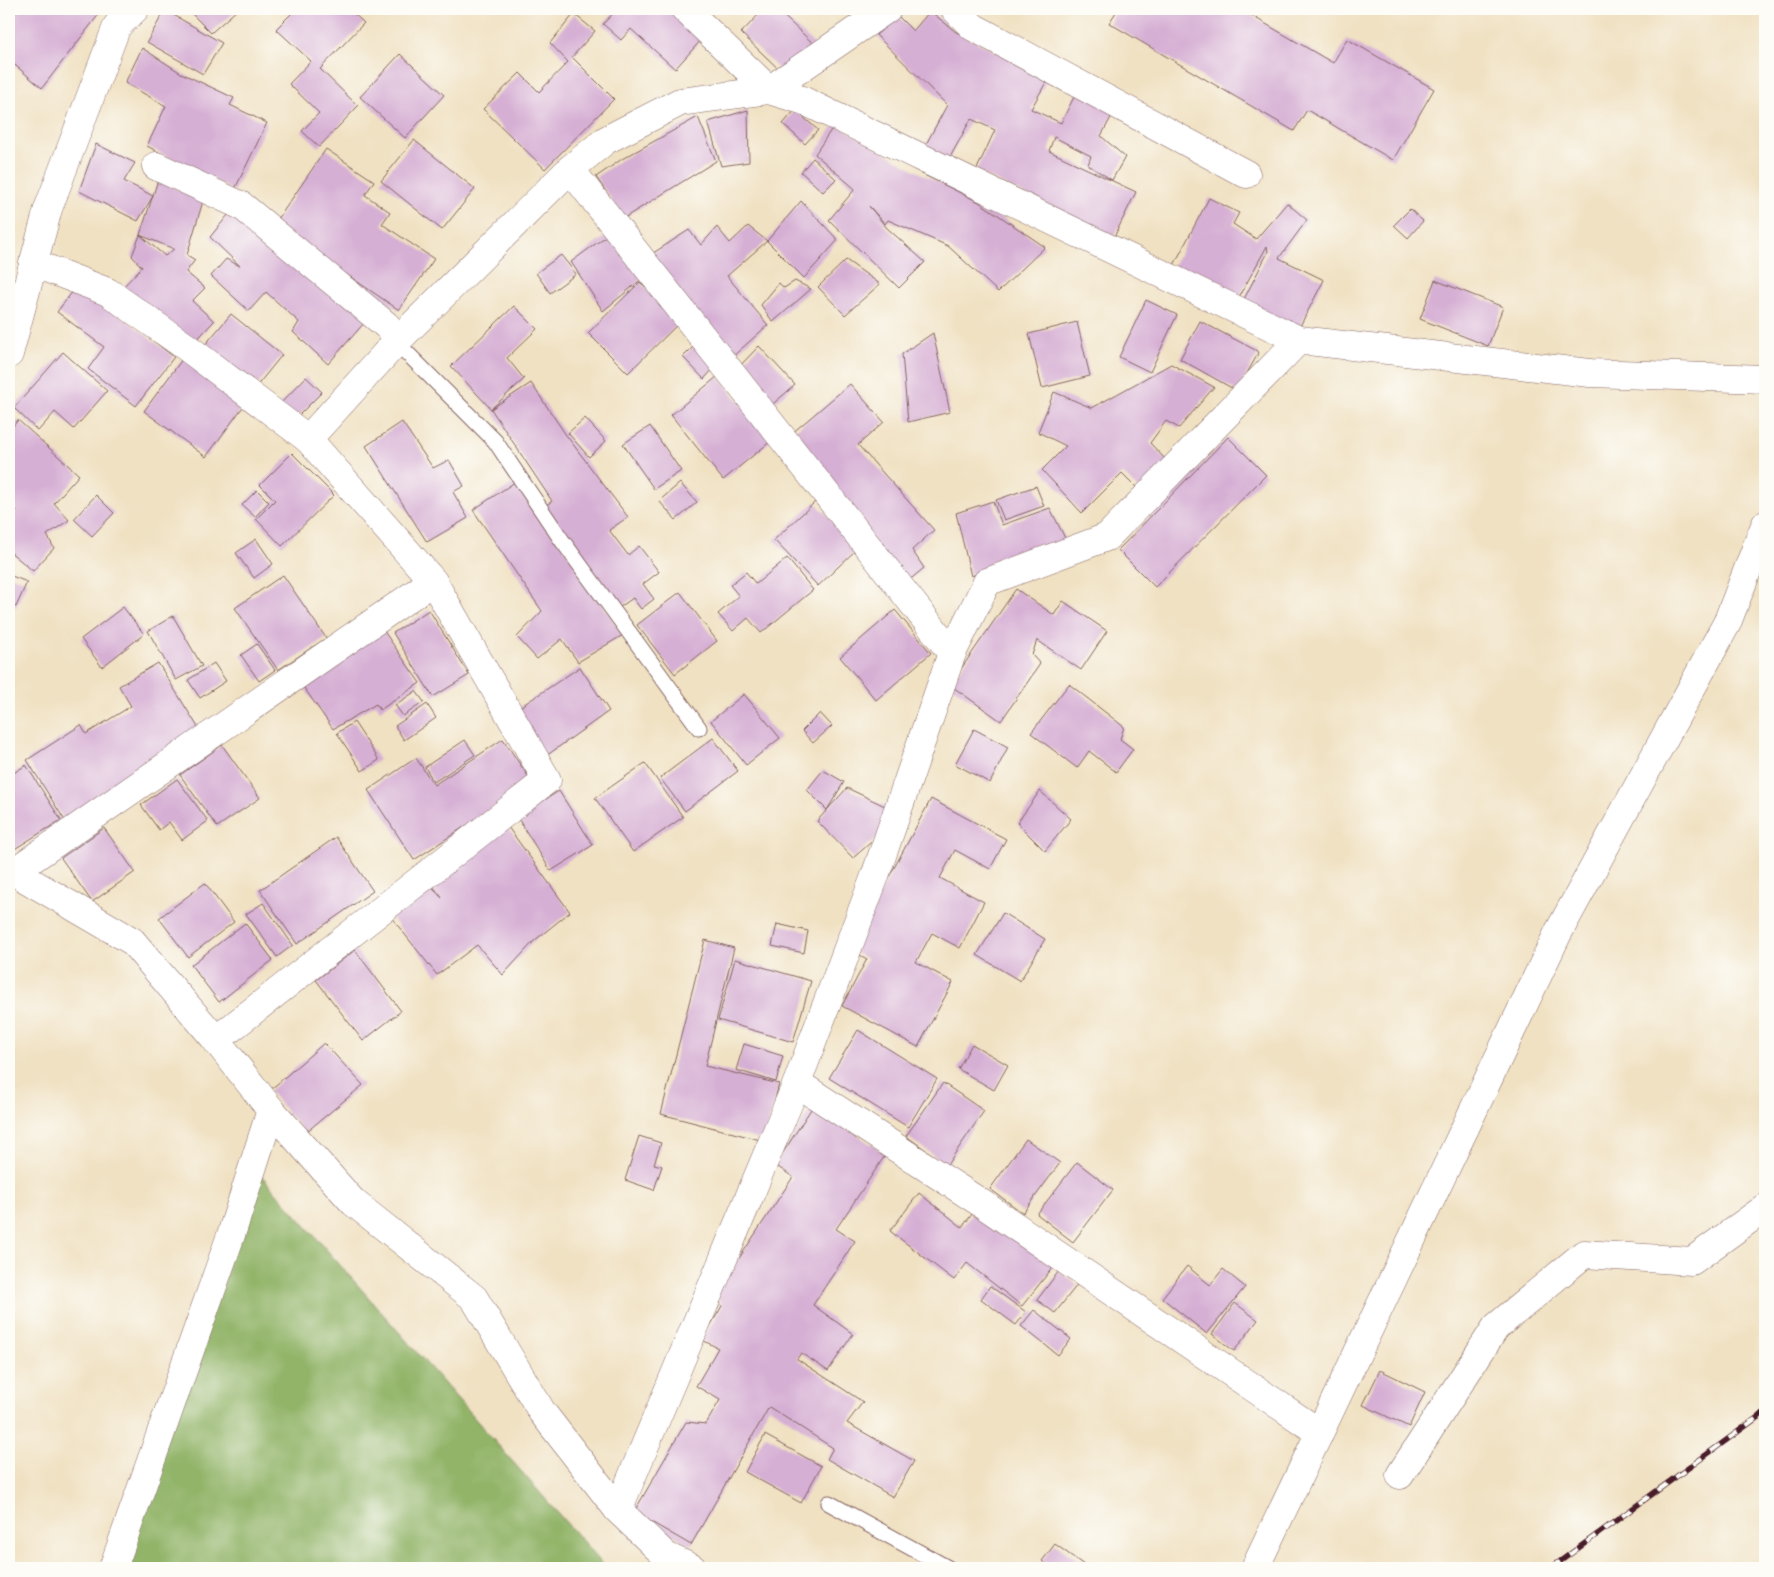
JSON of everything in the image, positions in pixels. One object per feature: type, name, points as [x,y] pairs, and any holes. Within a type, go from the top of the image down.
[{"type":"street","points":[[9,354],[48,209],[117,26],[135,9]]},
{"type":"street","points":[[685,9],[769,90]]},
{"type":"street","points":[[769,90],[887,9]]},
{"type":"street","points":[[954,9],[973,26],[1246,174]]},
{"type":"street","points":[[308,439],[397,340],[570,169],[606,140],[680,102],[769,90],[802,100],[1299,340],[1590,372],[1765,379]]},
{"type":"street","points":[[156,166],[242,206],[386,326],[397,340]]},
{"type":"street","points":[[570,169],[952,653]]},
{"type":"street","points":[[33,263],[108,292],[185,346],[308,439],[433,581],[547,780],[216,1040]]},
{"type":"street","points":[[618,1510],[797,1083],[875,876],[952,653],[988,582],[1106,537],[1299,340]]},
{"type":"street","points":[[1255,1568],[1558,933],[1727,623],[1765,525]]},
{"type":"street","points":[[433,581],[10,871],[132,941],[216,1040],[270,1110],[352,1202],[474,1298],[542,1412],[618,1510],[666,1556],[692,1568]]},
{"type":"street","points":[[797,1083],[981,1203],[1320,1433]]},
{"type":"street","points":[[113,1568],[231,1235],[270,1110]]},
{"type":"street","points":[[1400,1475],[1496,1327],[1584,1254],[1692,1261],[1765,1208]]},
{"type":"lane","points":[[397,340],[495,441],[562,539],[699,728]]},
{"type":"lane","points":[[829,1503],[948,1568]]},
{"type":"green space","points":[[253,1166],[606,1568],[120,1568]]},
{"type":"building","points":[[9,9],[103,9],[42,88],[9,60]]},
{"type":"building","points":[[187,9],[238,9],[211,33]]},
{"type":"building","points":[[296,9],[349,9],[364,23],[320,69],[358,106],[319,147],[302,131],[319,113],[289,84],[311,61],[276,29]]},
{"type":"building","points":[[617,9],[671,9],[703,38],[675,69],[631,29],[621,40],[603,24]]},
{"type":"building","points":[[764,9],[776,9],[816,46],[787,77],[741,33]]},
{"type":"building","points":[[1118,9],[1240,9],[1333,63],[1347,39],[1434,89],[1393,160],[1307,110],[1294,131],[1109,23]]},
{"type":"building","points":[[165,10],[222,43],[203,74],[147,42]]},
{"type":"building","points":[[930,11],[956,32],[1049,77],[1031,109],[1061,123],[1077,91],[1115,110],[1101,136],[1125,157],[1112,180],[1088,165],[1091,156],[1054,137],[1049,151],[1136,192],[1114,237],[976,171],[995,130],[971,119],[948,161],[924,148],[947,105],[876,35],[898,16],[913,31]]},
{"type":"building","points":[[574,14],[595,31],[572,57],[614,99],[545,169],[483,109],[520,73],[539,92],[568,62],[550,43]]},
{"type":"building","points":[[142,48],[181,73],[234,98],[230,105],[267,123],[234,191],[147,146],[166,106],[125,83]]},
{"type":"building","points":[[400,54],[444,95],[405,138],[360,97]]},
{"type":"building","points":[[748,110],[749,162],[721,166],[708,122]]},
{"type":"building","points":[[795,110],[818,130],[805,144],[783,124]]},
{"type":"building","points":[[698,117],[716,161],[624,218],[596,177],[622,159]]},
{"type":"building","points":[[835,124],[922,174],[979,202],[1045,247],[998,292],[948,246],[888,220],[885,224],[869,206],[887,228],[925,262],[899,288],[829,220],[855,189],[815,154]]},
{"type":"building","points":[[414,140],[475,189],[442,230],[381,181]]},
{"type":"building","points":[[96,144],[135,163],[124,181],[153,196],[138,221],[79,191]]},
{"type":"building","points":[[326,149],[374,181],[365,195],[390,212],[382,224],[434,259],[399,310],[274,225]]},
{"type":"building","points":[[813,158],[836,179],[823,192],[801,172]]},
{"type":"building","points":[[158,180],[203,201],[187,255],[195,260],[186,272],[205,288],[192,301],[214,321],[193,344],[121,289],[142,267],[132,256]],"holes":[[[140,235],[174,249],[165,256]]]},
{"type":"building","points":[[1209,198],[1239,213],[1233,224],[1256,239],[1287,203],[1307,220],[1279,258],[1324,280],[1298,330],[1243,301],[1268,252],[1267,246],[1238,299],[1173,267]]},
{"type":"building","points":[[801,201],[838,240],[804,278],[767,241]]},
{"type":"building","points":[[233,209],[372,314],[328,364],[293,332],[299,322],[266,292],[249,311],[211,276],[226,259],[240,266],[210,237]]},
{"type":"building","points":[[1410,209],[1423,221],[1408,238],[1394,225]]},
{"type":"building","points":[[748,226],[767,241],[727,276],[768,325],[731,358],[647,257],[689,230],[701,245],[717,227],[730,243]]},
{"type":"building","points":[[613,231],[643,278],[603,311],[571,262]]},
{"type":"building","points":[[561,255],[576,274],[550,293],[536,273]]},
{"type":"building","points":[[846,260],[880,284],[845,315],[818,287]]},
{"type":"building","points":[[1435,280],[1503,307],[1488,346],[1420,319]]},
{"type":"building","points":[[795,281],[811,289],[773,322],[761,305],[779,283],[784,288]]},
{"type":"building","points":[[640,282],[680,322],[628,373],[588,333]]},
{"type":"building","points":[[79,283],[174,357],[136,406],[88,369],[104,347],[57,312]]},
{"type":"building","points":[[1146,300],[1177,315],[1150,372],[1119,357]]},
{"type":"building","points":[[514,306],[537,329],[507,358],[524,379],[491,409],[451,366]]},
{"type":"building","points":[[231,314],[282,355],[255,388],[204,346]]},
{"type":"building","points":[[1200,321],[1259,352],[1237,391],[1180,359]]},
{"type":"building","points":[[1077,322],[1090,376],[1042,388],[1029,334]]},
{"type":"building","points":[[933,333],[950,412],[908,422],[902,354]]},
{"type":"building","points":[[694,346],[715,367],[704,379],[683,357]]},
{"type":"building","points":[[759,346],[795,385],[767,409],[736,370]]},
{"type":"building","points":[[63,352],[107,391],[74,429],[55,412],[38,431],[14,408]]},
{"type":"building","points":[[183,358],[245,404],[206,457],[144,411]]},
{"type":"building","points":[[1171,364],[1214,387],[1179,428],[1166,421],[1150,443],[1167,461],[1141,492],[1122,473],[1082,513],[1042,470],[1066,446],[1038,432],[1054,392],[1092,408]]},
{"type":"building","points":[[718,376],[771,441],[723,480],[671,415]]},
{"type":"building","points":[[306,377],[322,392],[295,419],[280,404]]},
{"type":"building","points":[[531,383],[566,435],[628,517],[609,530],[628,555],[639,546],[659,572],[643,584],[654,599],[641,609],[633,598],[620,607],[579,553],[545,506],[552,501],[491,409]]},
{"type":"building","points":[[850,384],[884,422],[858,445],[934,530],[912,550],[924,568],[901,587],[784,440]]},
{"type":"building","points":[[585,418],[606,441],[589,457],[568,433]]},
{"type":"building","points":[[18,420],[79,475],[54,503],[69,520],[47,535],[54,548],[33,571],[9,551],[9,521],[17,510],[9,502],[9,431]]},
{"type":"building","points":[[402,422],[433,468],[449,460],[464,486],[453,492],[468,518],[427,542],[366,446]]},
{"type":"building","points":[[650,426],[681,471],[654,489],[623,444]]},
{"type":"building","points":[[1228,437],[1266,475],[1155,587],[1118,550]]},
{"type":"building","points":[[292,453],[334,495],[282,546],[256,519],[275,500],[260,485]]},
{"type":"building","points":[[518,480],[623,635],[578,662],[562,639],[537,659],[517,637],[542,611],[473,510]]},
{"type":"building","points":[[680,483],[697,502],[676,520],[659,501]]},
{"type":"building","points":[[1036,486],[1044,506],[1004,520],[996,500]]},
{"type":"building","points":[[257,490],[269,502],[255,517],[242,505]]},
{"type":"building","points":[[96,495],[114,513],[92,536],[74,519]]},
{"type":"building","points":[[993,501],[1002,525],[1050,508],[1066,540],[1017,561],[971,576],[956,513]]},
{"type":"building","points":[[815,502],[858,548],[818,586],[774,540]]},
{"type":"building","points":[[256,539],[273,564],[254,578],[236,553]]},
{"type":"building","points":[[787,558],[813,590],[761,633],[748,618],[733,631],[718,614],[739,596],[730,585],[746,572],[756,584]]},
{"type":"building","points":[[9,575],[27,582],[16,607],[9,604]]},
{"type":"building","points":[[283,575],[326,638],[278,670],[235,608]]},
{"type":"building","points":[[1016,589],[1054,615],[1063,601],[1107,631],[1081,670],[1037,640],[1032,655],[1040,664],[1001,721],[950,685]]},
{"type":"building","points":[[680,592],[717,641],[675,674],[637,625]]},
{"type":"building","points":[[123,607],[144,634],[102,667],[81,639]]},
{"type":"building","points":[[429,610],[469,675],[433,697],[393,633]]},
{"type":"building","points":[[895,610],[931,653],[876,700],[840,657]]},
{"type":"building","points":[[173,616],[202,666],[176,680],[148,631]]},
{"type":"building","points":[[383,630],[420,683],[380,710],[376,704],[333,729],[302,685]]},
{"type":"building","points":[[257,644],[275,670],[259,681],[241,655]]},
{"type":"building","points":[[158,663],[201,732],[116,784],[122,789],[67,824],[27,760],[81,725],[86,734],[131,706],[119,686]]},
{"type":"building","points":[[214,663],[226,681],[200,698],[188,680]]},
{"type":"building","points":[[580,667],[609,711],[546,756],[514,711]]},
{"type":"building","points":[[1069,684],[1124,727],[1120,739],[1133,749],[1116,772],[1089,751],[1077,768],[1031,733]]},
{"type":"building","points":[[416,691],[424,702],[403,716],[395,705]]},
{"type":"building","points":[[744,694],[780,738],[746,765],[711,721]]},
{"type":"building","points":[[427,704],[436,718],[404,740],[395,726]]},
{"type":"building","points":[[820,713],[832,726],[813,743],[802,731]]},
{"type":"building","points":[[354,722],[379,760],[362,771],[337,733]]},
{"type":"building","points":[[974,729],[1008,747],[990,783],[955,764]]},
{"type":"building","points":[[713,738],[738,771],[685,811],[660,778]]},
{"type":"building","points":[[503,739],[532,782],[414,860],[368,790],[416,758],[434,785]]},
{"type":"building","points":[[465,740],[475,755],[434,782],[425,767]]},
{"type":"building","points":[[222,745],[260,798],[217,827],[180,775]]},
{"type":"building","points":[[645,763],[683,817],[633,852],[595,798]]},
{"type":"building","points":[[26,765],[61,820],[13,850],[9,843],[9,776]]},
{"type":"building","points":[[823,770],[844,782],[827,810],[807,790]]},
{"type":"building","points":[[177,779],[208,821],[182,840],[169,822],[159,830],[141,805]]},
{"type":"building","points":[[847,788],[887,807],[877,837],[853,858],[817,821]]},
{"type":"building","points":[[559,791],[593,845],[551,871],[517,817]]},
{"type":"building","points":[[1040,791],[1071,819],[1045,851],[1017,823]]},
{"type":"building","points":[[931,799],[1006,839],[990,869],[955,850],[940,878],[984,902],[960,948],[932,933],[916,962],[953,982],[918,1047],[842,1006],[867,959],[850,950]]},
{"type":"building","points":[[505,823],[570,912],[534,941],[503,975],[477,945],[437,975],[391,917],[431,886],[442,898],[429,881]]},
{"type":"building","points":[[104,828],[135,872],[92,902],[61,858]]},
{"type":"building","points":[[336,837],[373,891],[297,944],[260,890]]},
{"type":"building","points":[[205,883],[234,922],[188,957],[159,918]]},
{"type":"building","points":[[263,903],[293,945],[277,957],[246,914]]},
{"type":"building","points":[[1003,913],[1045,939],[1020,981],[977,955]]},
{"type":"building","points":[[245,923],[273,960],[219,1002],[191,965]]},
{"type":"building","points":[[777,924],[808,931],[804,953],[772,946]]},
{"type":"building","points":[[705,940],[734,948],[705,1066],[779,1084],[764,1141],[661,1114]]},
{"type":"building","points":[[355,950],[401,1011],[363,1041],[316,980]]},
{"type":"building","points":[[735,959],[811,981],[793,1042],[718,1020]]},
{"type":"building","points":[[858,1030],[937,1079],[908,1127],[829,1078]]},
{"type":"building","points":[[324,1043],[363,1085],[305,1133],[269,1091]]},
{"type":"building","points":[[744,1044],[783,1056],[776,1082],[736,1070]]},
{"type":"building","points":[[972,1044],[1008,1065],[994,1090],[958,1069]]},
{"type":"building","points":[[943,1083],[984,1111],[947,1165],[906,1136]]},
{"type":"building","points":[[813,1106],[886,1154],[836,1229],[855,1241],[813,1305],[853,1334],[828,1371],[801,1353],[797,1359],[863,1402],[847,1423],[914,1461],[893,1497],[827,1459],[833,1448],[769,1407],[691,1545],[634,1512],[686,1422],[706,1424],[720,1400],[696,1386],[718,1348],[702,1340],[722,1306],[716,1293],[793,1177],[775,1165]]},
{"type":"building","points":[[639,1136],[661,1143],[654,1164],[662,1166],[654,1190],[625,1180]]},
{"type":"building","points":[[1026,1139],[1060,1163],[1023,1213],[990,1189]]},
{"type":"building","points":[[1077,1162],[1113,1190],[1073,1242],[1037,1214]]},
{"type":"building","points":[[919,1193],[962,1227],[981,1203],[1057,1262],[1022,1306],[967,1263],[954,1280],[890,1231]]},
{"type":"building","points":[[1187,1266],[1210,1285],[1223,1269],[1245,1287],[1207,1334],[1162,1298]]},
{"type":"building","points":[[1059,1271],[1077,1285],[1055,1313],[1037,1300]]},
{"type":"building","points":[[990,1286],[1026,1312],[1016,1325],[981,1299]]},
{"type":"building","points":[[1235,1303],[1258,1320],[1234,1351],[1212,1334]]},
{"type":"building","points":[[1034,1310],[1071,1339],[1058,1355],[1021,1326]]},
{"type":"building","points":[[1380,1370],[1425,1392],[1409,1427],[1363,1405]]},
{"type":"building","points":[[765,1435],[821,1466],[801,1503],[745,1472]]},
{"type":"building","points":[[1055,1544],[1088,1568],[1051,1568],[1042,1561]]},
{"type":"railway","points":[[1551,1568],[1765,1412]]}]
